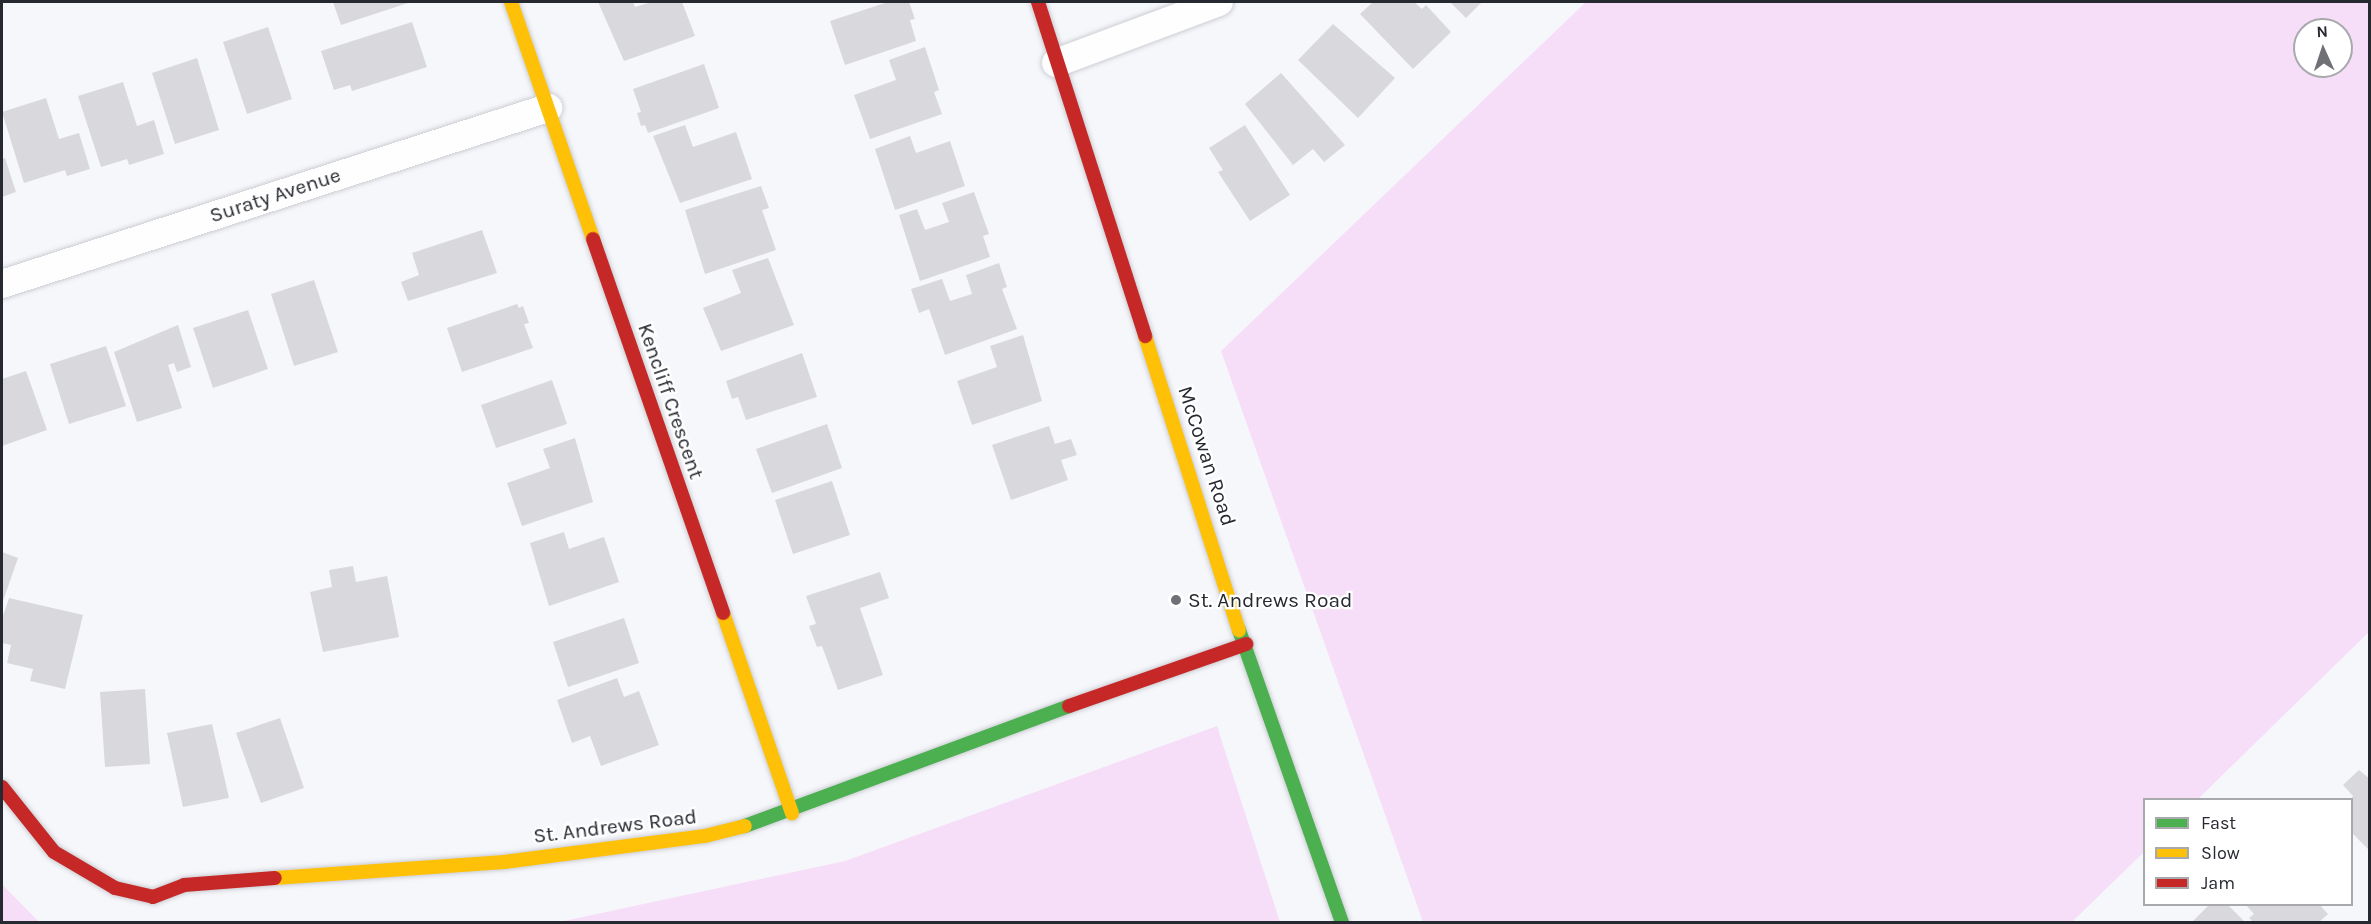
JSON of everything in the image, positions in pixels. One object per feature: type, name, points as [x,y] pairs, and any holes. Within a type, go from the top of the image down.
[{"type":"street","name":"Kencliff Crescent","points":[[511,2],[792,813]]},
{"type":"street","name":"McCowan Road","points":[[1038,2],[1246,644],[1342,922]]},
{"type":"street","points":[[1056,63],[1219,2]]},
{"type":"street","name":"Suraty Avenue","points":[[2,284],[548,108]]},
{"type":"street","name":"St. Andrews Road","points":[[2,787],[54,852],[115,888],[153,897],[184,885],[504,862],[705,836],[792,813],[1006,728],[1246,644]]},
{"type":"shaded area","points":[[1586,2],[2369,2],[2369,632],[2199,798],[2143,798],[2143,853],[2072,922],[1423,922],[1221,351]]},
{"type":"shaded area","points":[[1217,726],[1280,922],[559,922],[845,861]]},
{"type":"shaded area","points":[[2,884],[39,922],[2,922]]},
{"type":"building","points":[[333,2],[411,2],[341,25]]},
{"type":"building","points":[[598,2],[633,2],[635,7],[652,2],[682,2],[695,36],[624,61]]},
{"type":"building","points":[[888,2],[909,2],[915,19],[910,20],[916,41],[845,65],[830,21]]},
{"type":"building","points":[[1373,2],[1414,2],[1422,9],[1426,5],[1451,32],[1413,69],[1360,14]]},
{"type":"building","points":[[1450,2],[1482,2],[1466,18]]},
{"type":"building","points":[[412,22],[427,67],[352,91],[350,85],[334,90],[321,51]]},
{"type":"building","points":[[1333,24],[1395,78],[1358,118],[1298,60]]},
{"type":"building","points":[[268,27],[292,99],[247,114],[223,42]]},
{"type":"building","points":[[925,47],[939,90],[934,92],[942,114],[870,139],[854,95],[896,80],[889,60]]},
{"type":"building","points":[[197,58],[219,130],[175,144],[152,73]]},
{"type":"building","points":[[704,64],[719,108],[648,133],[645,125],[641,126],[637,113],[641,112],[633,89]]},
{"type":"building","points":[[1281,73],[1345,145],[1324,162],[1313,149],[1293,165],[1245,104]]},
{"type":"building","points":[[123,82],[137,126],[154,120],[164,154],[129,165],[127,159],[101,167],[78,96]]},
{"type":"building","points":[[46,98],[59,139],[79,133],[90,169],[67,176],[65,170],[24,183],[2,112]]},
{"type":"building","points":[[685,125],[693,147],[736,132],[752,179],[680,203],[653,136]]},
{"type":"building","points":[[1245,125],[1290,195],[1250,221],[1218,172],[1223,170],[1209,148]]},
{"type":"building","points":[[910,136],[916,153],[950,141],[965,186],[895,210],[875,149]]},
{"type":"building","points":[[5,158],[16,192],[2,197],[2,159]]},
{"type":"building","points":[[761,186],[769,208],[762,210],[776,250],[705,274],[685,210]]},
{"type":"building","points":[[974,192],[989,234],[983,236],[990,257],[920,281],[899,215],[917,209],[925,230],[949,222],[942,203]]},
{"type":"building","points":[[482,230],[497,273],[408,301],[401,282],[419,275],[412,253]]},
{"type":"building","points":[[768,258],[794,325],[721,351],[703,308],[741,293],[732,270]]},
{"type":"building","points":[[999,263],[1007,287],[1002,289],[1017,329],[945,355],[929,309],[919,313],[911,289],[942,279],[950,301],[972,294],[966,275]]},
{"type":"building","points":[[314,280],[338,352],[294,366],[271,294]]},
{"type":"building","points":[[517,304],[519,308],[523,306],[529,323],[524,324],[533,348],[462,372],[447,328]]},
{"type":"building","points":[[248,310],[268,369],[213,388],[193,328]]},
{"type":"building","points":[[178,325],[191,367],[177,372],[174,363],[168,365],[182,408],[137,422],[114,352]]},
{"type":"building","points":[[1023,335],[1042,401],[972,425],[957,381],[997,367],[990,346]]},
{"type":"building","points":[[106,346],[126,406],[69,424],[50,364]]},
{"type":"building","points":[[802,353],[817,397],[746,420],[738,397],[732,399],[726,381]]},
{"type":"building","points":[[26,371],[47,430],[2,446],[2,379]]},
{"type":"building","points":[[552,380],[567,424],[496,448],[481,405]]},
{"type":"building","points":[[827,424],[842,468],[772,493],[756,449]]},
{"type":"building","points":[[1049,426],[1055,444],[1071,439],[1077,455],[1061,460],[1068,480],[1011,500],[992,445]]},
{"type":"building","points":[[575,438],[593,502],[522,526],[507,483],[550,468],[543,449]]},
{"type":"building","points":[[832,481],[850,535],[793,554],[775,500]]},
{"type":"building","points":[[564,532],[569,549],[604,537],[619,582],[549,606],[530,543]]},
{"type":"building","points":[[2,552],[18,558],[2,604]]},
{"type":"building","points":[[353,566],[356,582],[387,576],[399,637],[323,652],[310,592],[332,587],[329,570]]},
{"type":"building","points":[[880,572],[889,598],[860,608],[883,675],[838,690],[822,646],[817,647],[809,626],[816,624],[806,596]]},
{"type":"building","points":[[9,598],[83,615],[65,689],[30,681],[33,669],[7,663],[11,645],[2,643],[2,619]]},
{"type":"building","points":[[624,618],[639,663],[568,687],[553,642]]},
{"type":"building","points":[[617,678],[624,697],[639,691],[659,745],[601,766],[590,736],[572,743],[557,700]]},
{"type":"building","points":[[145,689],[150,764],[105,767],[100,692]]},
{"type":"building","points":[[280,718],[304,788],[261,803],[236,733]]},
{"type":"building","points":[[212,724],[229,798],[183,807],[167,733]]},
{"type":"building","points":[[2359,770],[2370,779],[2370,851],[2353,834],[2353,796],[2343,785]]},
{"type":"building","points":[[2208,906],[2229,906],[2245,922],[2192,922]]},
{"type":"building","points":[[2247,906],[2321,906],[2328,914],[2319,922],[2253,922],[2249,918],[2254,914]]},
{"type":"traffic: fast","points":[[1239,630],[1342,922]]},
{"type":"traffic: fast","points":[[745,826],[1069,706]]},
{"type":"traffic: slow","points":[[511,2],[593,239]]},
{"type":"traffic: slow","points":[[1145,336],[1239,630]]},
{"type":"traffic: slow","points":[[723,613],[792,813]]},
{"type":"traffic: slow","points":[[275,878],[504,862],[705,836],[745,826]]},
{"type":"traffic: jam","points":[[1038,2],[1145,336]]},
{"type":"traffic: jam","points":[[593,239],[723,613]]},
{"type":"traffic: jam","points":[[1069,706],[1246,644]]},
{"type":"traffic: jam","points":[[2,787],[54,852],[115,888],[153,897],[184,885],[275,878]]},
{"type":"place","name":"St. Andrews Road","points":[[1176,600]]}]
